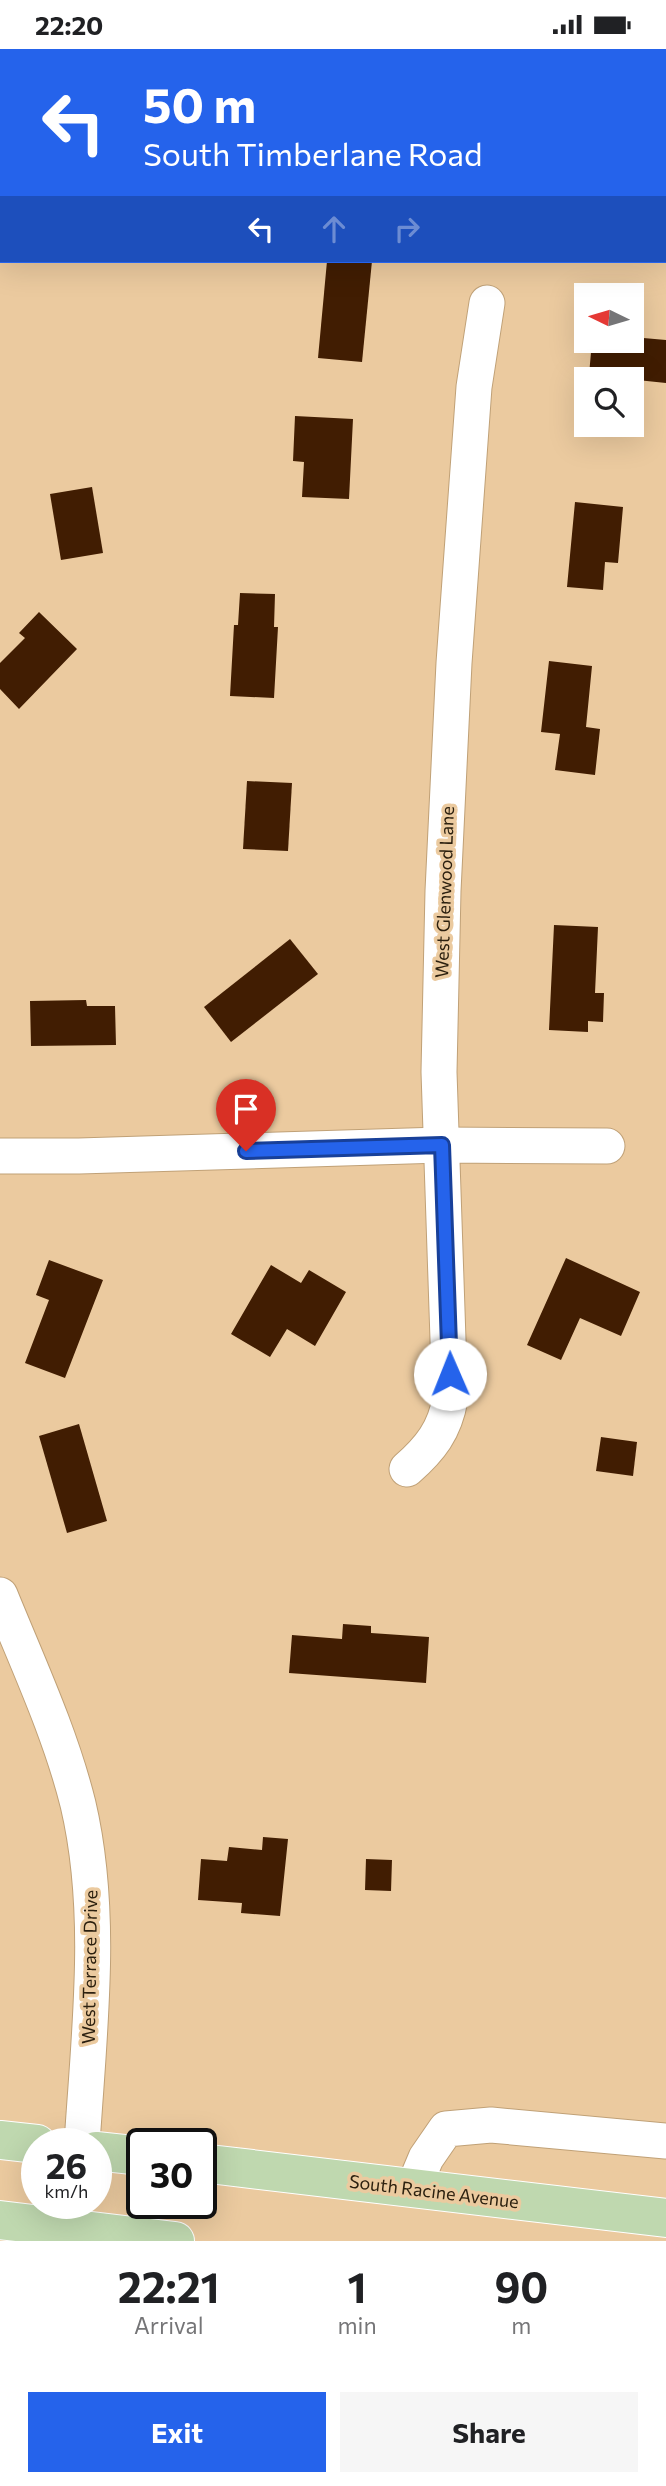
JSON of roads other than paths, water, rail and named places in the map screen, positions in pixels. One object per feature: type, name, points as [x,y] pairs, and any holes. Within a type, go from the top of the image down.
[{"type":"main road","points":[[0,2140],[21,2142]]},
{"type":"main road","name":"South Racine Avenue","points":[[217,2165],[666,2218]]},
{"type":"main road","points":[[0,2220],[21,2219]]},
{"type":"main road","points":[[90,2219],[175,2241]]},
{"type":"street","name":"West Glenwood Lane","points":[[407,1469],[427,1452],[437,1437],[447,1417],[450,1399],[439,1072],[442,905],[453,663],[474,387],[487,303]]},
{"type":"street","points":[[0,1156],[442,1145],[607,1146]]},
{"type":"street","name":"West Terrace Drive","points":[[0,1595],[59,1737],[78,1806],[90,1877],[91,1963],[83,2128]]},
{"type":"street","points":[[413,2189],[426,2158],[446,2129],[491,2126],[666,2141]]}]
